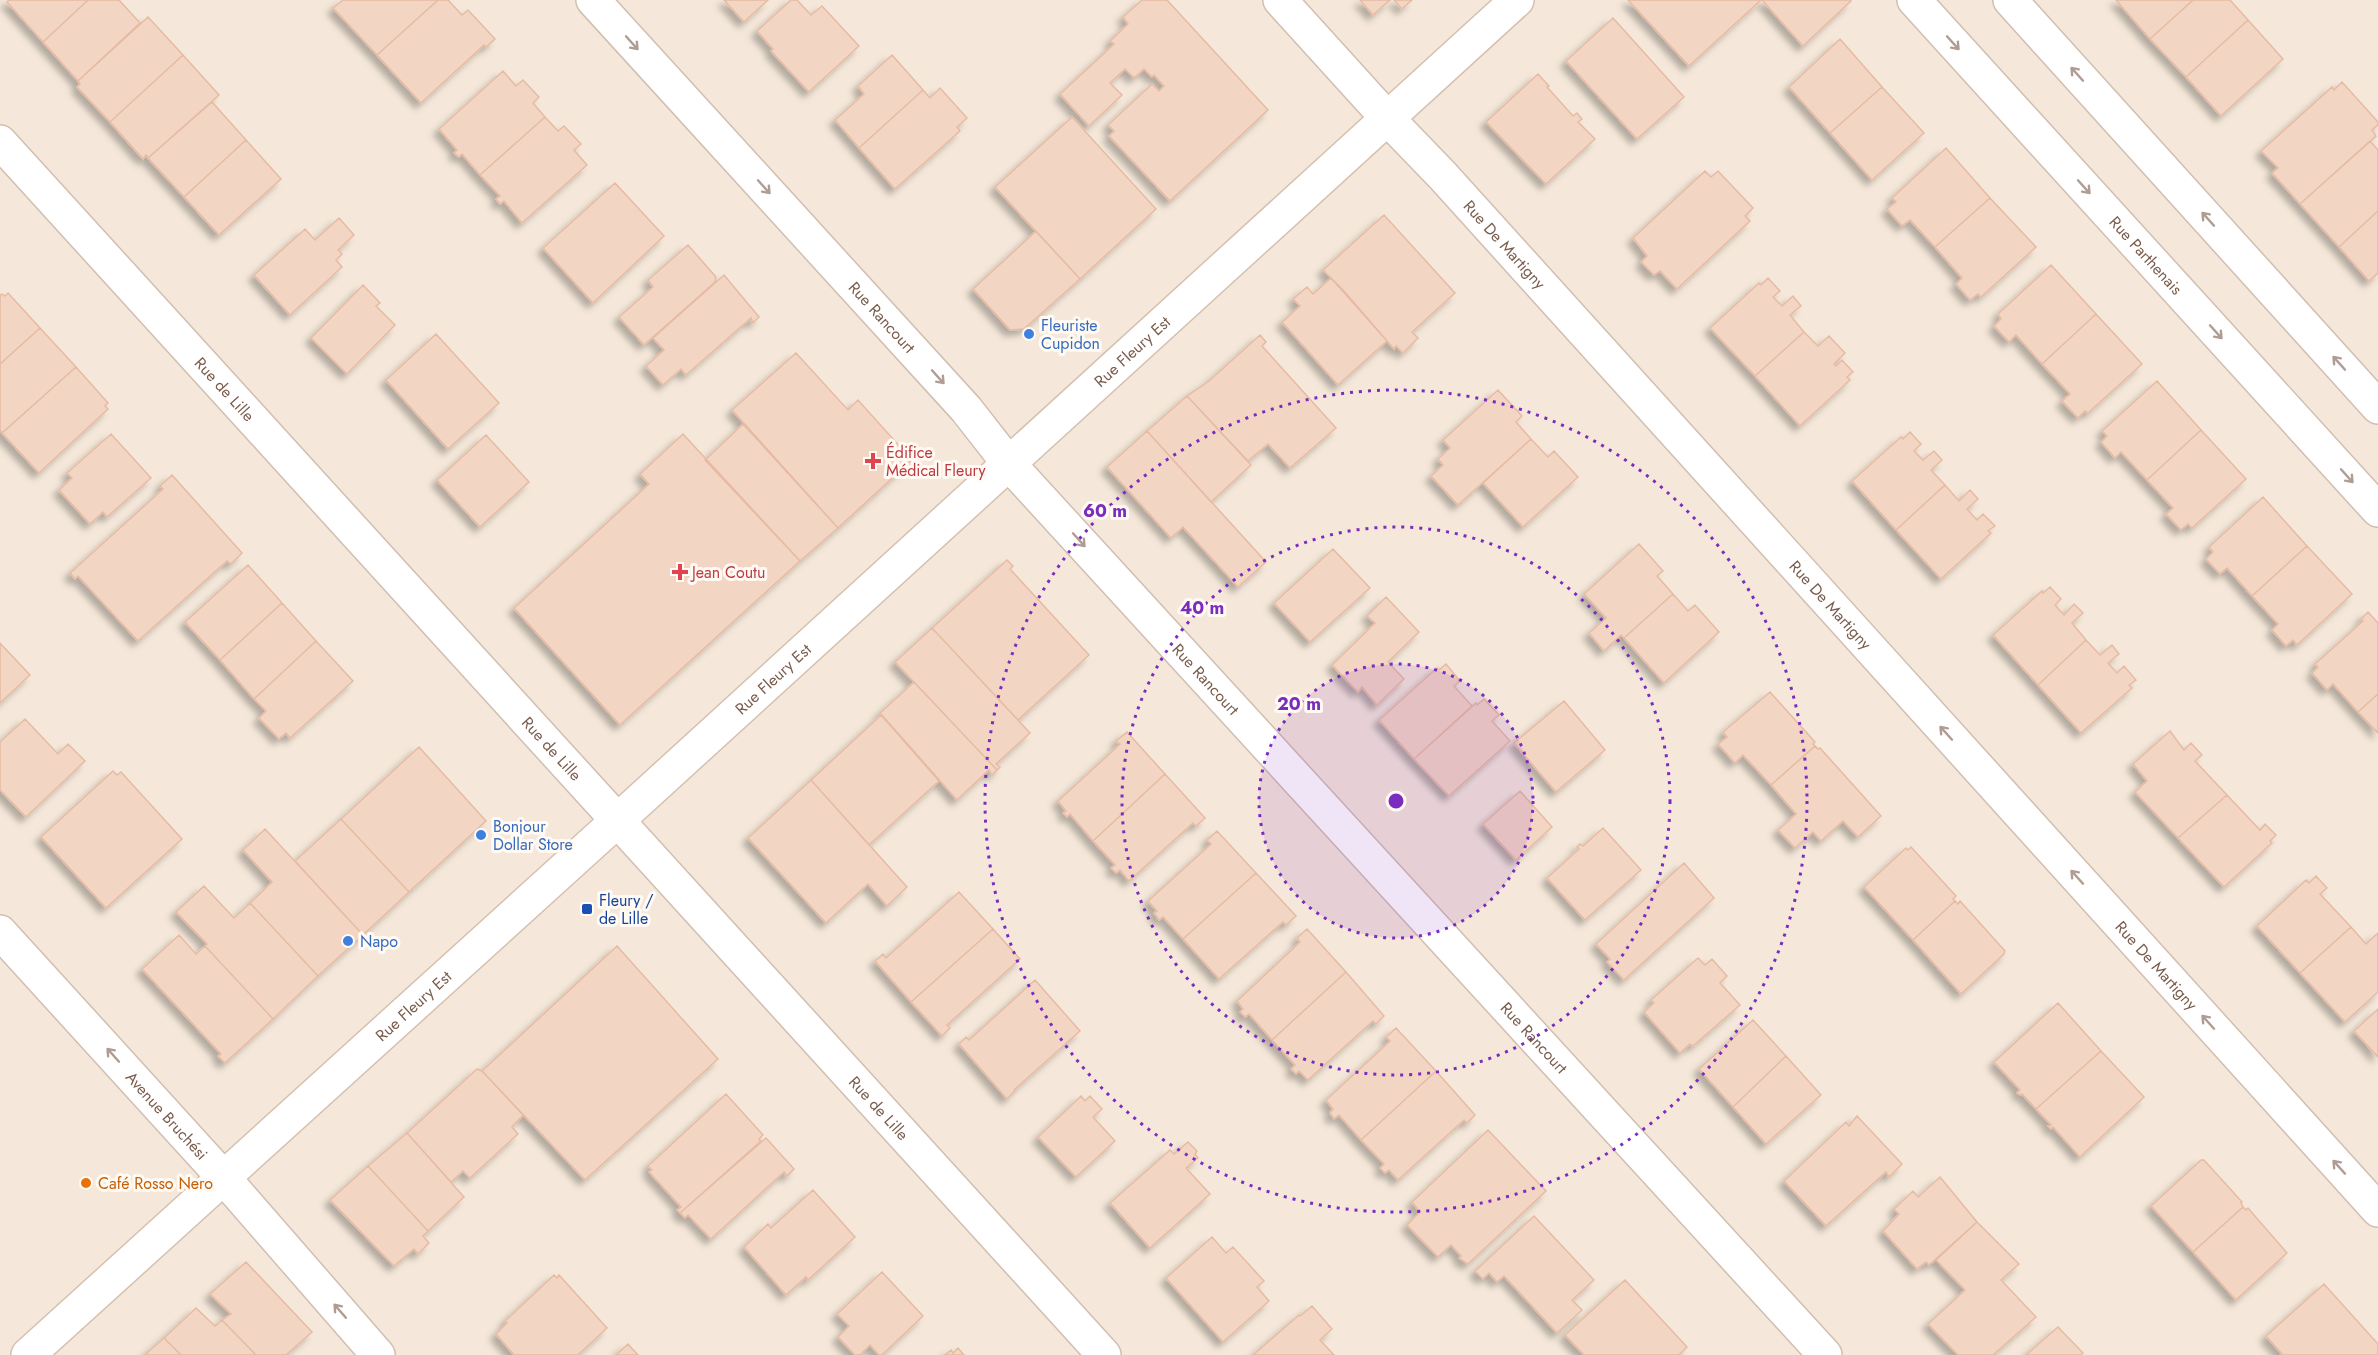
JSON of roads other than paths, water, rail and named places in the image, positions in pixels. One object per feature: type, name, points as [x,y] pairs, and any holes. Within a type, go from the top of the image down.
[{"type":"street","name":"Rue Rancourt","points":[[593,0],[966,409],[1009,464],[1825,1355]]},
{"type":"street","name":"Rue De Martigny","points":[[1280,0],[1443,176],[2378,1210]]},
{"type":"street","name":"Rue Fleury Est","points":[[28,1355],[1517,0]]},
{"type":"street","name":"Rue Parthenais","points":[[1914,0],[2378,510]]},
{"type":"street","points":[[2010,0],[2378,407]]},
{"type":"street","name":"Rue de Lille","points":[[0,142],[1104,1355]]},
{"type":"street","name":"Avenue Bruchési","points":[[0,932],[223,1177],[378,1355]]},
{"type":"place","name":"Fleuriste Cupidon","points":[[1029,334]]},
{"type":"place","name":"Édifice Médical Fleury","points":[[873,461]]},
{"type":"place","name":"Jean Coutu","points":[[680,572]]},
{"type":"place","name":"Bonjour Dollar Store","points":[[481,835]]},
{"type":"place","name":"Fleury / de Lille","points":[[587,909]]},
{"type":"place","name":"Napo","points":[[348,941]]},
{"type":"place","name":"Café Rosso Nero","points":[[86,1183]]}]
